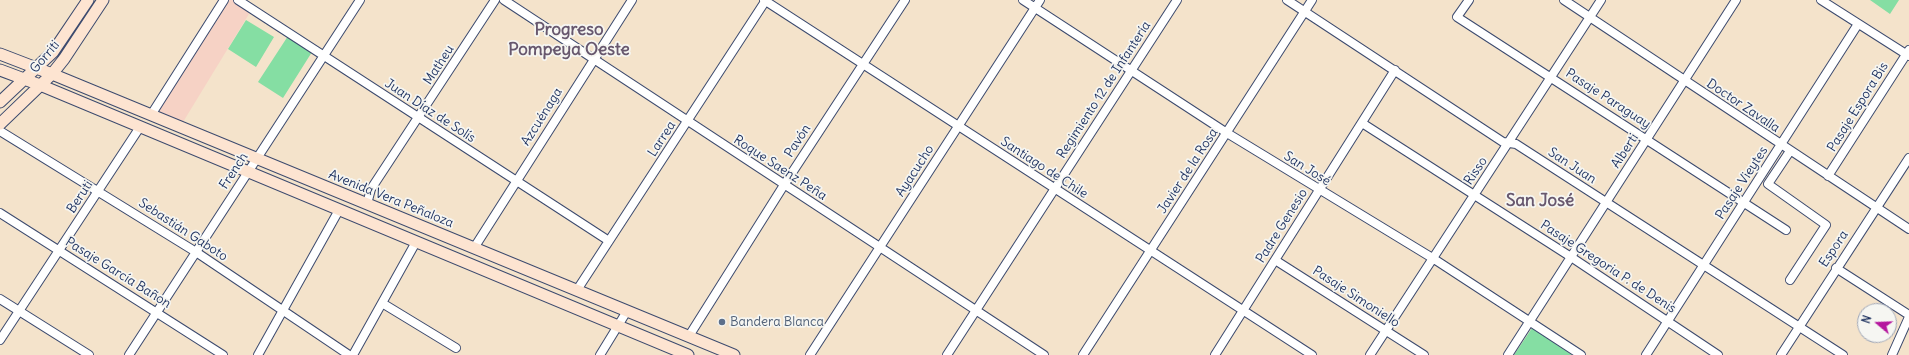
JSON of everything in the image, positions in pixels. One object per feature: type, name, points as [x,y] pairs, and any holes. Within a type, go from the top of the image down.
[{"type":"main road","name":"Gorriti","points":[[0,102],[37,68],[56,48],[88,0]]},
{"type":"main road","name":"Gorriti","points":[[0,124],[52,74],[64,59],[103,0]]},
{"type":"main road","name":"Avenida Vera Peñaloza","points":[[0,54],[52,74],[734,355]]},
{"type":"main road","points":[[0,70],[40,85],[618,326],[674,352],[688,355]]},
{"type":"street","points":[[151,115],[224,0]]},
{"type":"street","name":"Juan Díaz de Solís","points":[[238,0],[609,241]]},
{"type":"street","name":"French","points":[[129,355],[360,0]]},
{"type":"street","name":"Matheu","points":[[367,204],[371,189],[494,0]]},
{"type":"street","name":"Roque Saenz Peña","points":[[504,0],[687,122],[1044,355]]},
{"type":"street","name":"Azcuénaga","points":[[474,248],[632,0]]},
{"type":"street","name":"Santiago de Chile","points":[[765,0],[1054,190],[1312,355]]},
{"type":"street","name":"Larrea","points":[[577,290],[765,0]]},
{"type":"street","name":"Pavón","points":[[689,336],[784,185],[905,0]]},
{"type":"street","name":"San José","points":[[1023,0],[1319,191],[1434,258],[1581,355]]},
{"type":"street","name":"Ayacucho","points":[[810,355],[1040,0]]},
{"type":"street","name":"Regimiento 12 de Infantería","points":[[947,355],[1177,0]]},
{"type":"street","name":"San Juan","points":[[1287,0],[1502,142],[1516,144],[1843,355]]},
{"type":"street","name":"Javier de la Rosa","points":[[1083,355],[1312,0]]},
{"type":"street","name":"Pasaje Paraguay","points":[[1469,0],[1457,17],[1552,77],[1786,230]]},
{"type":"street","name":"Doctor Zavalla","points":[[1564,0],[1590,16],[1780,145],[1909,229]]},
{"type":"street","name":"Risso","points":[[1370,355],[1601,0]]},
{"type":"street","name":"Alberti","points":[[1508,355],[1736,0]]},
{"type":"street","points":[[1821,0],[1858,24],[1908,53]]},
{"type":"street","name":"Pasaje Vieytes","points":[[1646,355],[1858,24]]},
{"type":"street","name":"Pasaje Espora Bis","points":[[1828,176],[1908,53]]},
{"type":"street","name":"Padre Genesio","points":[[1215,355],[1395,70]]},
{"type":"street","name":"Pasaje Gregoria P. de Denis","points":[[1362,123],[1571,257],[1718,355]]},
{"type":"street","name":"Beruti","points":[[0,340],[140,127]]},
{"type":"street","name":"Sebastián Gaboto","points":[[0,131],[196,252],[349,355]]},
{"type":"street","points":[[1790,151],[1768,184],[1826,225],[1790,280]]},
{"type":"street","name":"Espora","points":[[1781,355],[1836,268],[1909,158]]},
{"type":"street","points":[[258,355],[339,210]]},
{"type":"street","name":"Pasaje García Bañon","points":[[0,213],[223,355]]},
{"type":"street","points":[[353,355],[416,242]]},
{"type":"street","name":"Pasaje Simoniello","points":[[1275,260],[1424,355]]},
{"type":"street","points":[[1836,268],[1909,316],[1892,355]]},
{"type":"street","points":[[0,299],[89,355]]},
{"type":"street","points":[[382,303],[456,348]]},
{"type":"street","points":[[600,355],[627,311]]},
{"type":"shaded area","points":[[224,0],[238,0],[252,9],[180,127],[151,115]]},
{"type":"green space","points":[[1870,0],[1899,0],[1890,14]]},
{"type":"green space","points":[[246,20],[274,37],[256,67],[228,49]]},
{"type":"green space","points":[[288,36],[312,52],[283,98],[258,82]]},
{"type":"green space","points":[[1532,328],[1572,355],[1514,355]]},
{"type":"place","name":"Bandera Blanca","points":[[722,322]]},
{"type":"district","name":"Progreso Pompeya Oeste","points":[[569,40]]},
{"type":"district","name":"San José","points":[[1540,201]]}]
